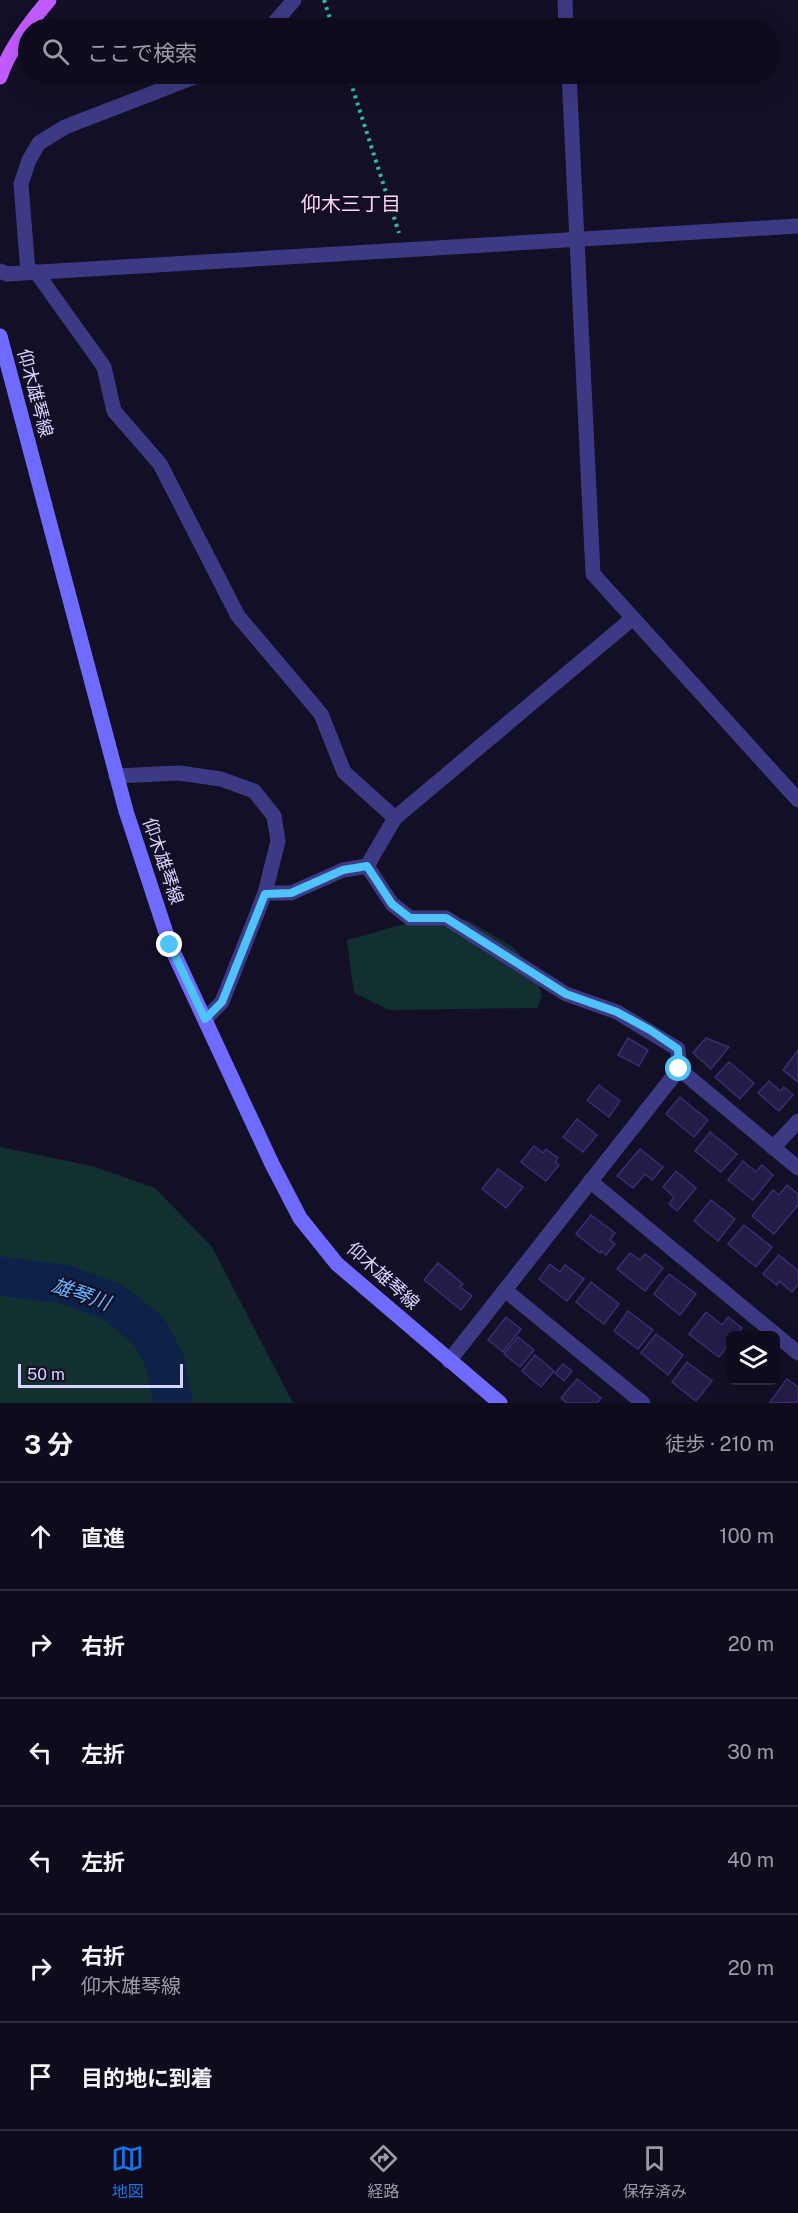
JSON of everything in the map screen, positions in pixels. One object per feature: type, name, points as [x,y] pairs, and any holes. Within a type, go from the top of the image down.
[{"type":"main road","points":[[34,18],[49,0]]},
{"type":"main road","points":[[0,77],[18,44]]},
{"type":"main road","name":"仰木雄琴線","points":[[0,336],[116,776],[170,945],[272,1164],[300,1218],[337,1264],[500,1403]]},
{"type":"street","points":[[279,18],[294,0]]},
{"type":"street","points":[[565,0],[566,18]]},
{"type":"street","points":[[176,84],[65,127],[39,143],[29,160],[21,184],[32,272],[104,367],[114,411],[160,464],[238,616],[321,714],[344,772],[395,818]]},
{"type":"street","points":[[569,84],[594,574],[798,800]]},
{"type":"street","points":[[0,271],[7,274],[798,226]]},
{"type":"street","points":[[367,866],[395,818],[633,618]]},
{"type":"street","points":[[116,776],[179,773],[221,779],[254,791],[274,816],[278,841],[265,894],[222,1002],[205,1019]]},
{"type":"street","points":[[265,894],[291,893],[343,870],[367,866]]},
{"type":"street","points":[[367,866],[392,904],[410,918],[446,918],[566,994],[625,1016],[678,1049],[679,1069],[449,1361]]},
{"type":"street","points":[[679,1069],[798,1168]]},
{"type":"street","points":[[773,1148],[798,1121]]},
{"type":"street","points":[[591,1181],[798,1353]]},
{"type":"street","points":[[505,1290],[643,1403]]},
{"type":"path","points":[[324,0],[330,18]]},
{"type":"path","points":[[351,84],[404,249]]},
{"type":"green space","points":[[437,915],[469,921],[513,947],[534,972],[542,996],[537,1008],[389,1010],[354,993],[347,940]]},
{"type":"green space","points":[[0,1147],[92,1166],[155,1188],[212,1247],[293,1403],[0,1403]]},
{"type":"building","points":[[628,1038],[648,1050],[639,1066],[618,1055]]},
{"type":"building","points":[[706,1038],[729,1047],[711,1069],[693,1053]]},
{"type":"building","points":[[798,1050],[798,1082],[783,1070]]},
{"type":"building","points":[[729,1062],[754,1083],[740,1099],[715,1077]]},
{"type":"building","points":[[769,1081],[780,1091],[784,1087],[793,1095],[779,1111],[758,1093]]},
{"type":"building","points":[[599,1085],[620,1101],[609,1117],[587,1100]]},
{"type":"building","points":[[680,1097],[708,1120],[694,1137],[666,1114]]},
{"type":"building","points":[[577,1119],[597,1135],[583,1152],[563,1137]]},
{"type":"building","points":[[710,1132],[737,1154],[721,1172],[695,1151]]},
{"type":"building","points":[[534,1146],[543,1153],[546,1149],[558,1158],[555,1162],[559,1165],[546,1181],[521,1162]]},
{"type":"building","points":[[640,1149],[663,1167],[652,1180],[645,1174],[633,1188],[617,1176]]},
{"type":"building","points":[[743,1161],[756,1172],[762,1165],[773,1175],[753,1200],[728,1180]]},
{"type":"building","points":[[498,1169],[523,1187],[506,1208],[482,1189]]},
{"type":"building","points":[[676,1171],[696,1188],[677,1211],[669,1204],[674,1197],[663,1187]]},
{"type":"building","points":[[787,1185],[798,1194],[798,1205],[774,1234],[752,1216],[773,1190],[779,1195]]},
{"type":"building","points":[[711,1200],[735,1219],[718,1241],[694,1221]]},
{"type":"building","points":[[591,1215],[615,1233],[610,1240],[615,1244],[606,1255],[601,1251],[600,1253],[576,1234]]},
{"type":"building","points":[[744,1225],[772,1247],[756,1267],[728,1244]]},
{"type":"building","points":[[630,1253],[640,1260],[645,1254],[663,1268],[645,1291],[617,1269]]},
{"type":"building","points":[[779,1255],[798,1271],[798,1284],[792,1292],[779,1281],[777,1285],[763,1274]]},
{"type":"building","points":[[438,1263],[463,1284],[460,1287],[472,1296],[461,1310],[424,1280]]},
{"type":"building","points":[[550,1264],[560,1272],[565,1265],[584,1279],[567,1301],[539,1279]]},
{"type":"building","points":[[669,1274],[696,1294],[680,1315],[654,1294]]},
{"type":"building","points":[[591,1282],[619,1304],[604,1324],[576,1302]]},
{"type":"building","points":[[628,1311],[653,1330],[638,1349],[614,1331]]},
{"type":"building","points":[[706,1312],[722,1325],[728,1317],[742,1328],[740,1331],[726,1331],[726,1347],[719,1357],[689,1334]]},
{"type":"building","points":[[506,1317],[521,1329],[503,1352],[488,1340]]},
{"type":"building","points":[[656,1334],[683,1355],[668,1375],[641,1353]]},
{"type":"building","points":[[518,1337],[534,1350],[520,1367],[504,1354]]},
{"type":"building","points":[[535,1355],[554,1371],[541,1387],[522,1371]]},
{"type":"building","points":[[687,1362],[712,1381],[696,1401],[672,1382]]},
{"type":"building","points":[[563,1364],[572,1371],[564,1381],[555,1373]]},
{"type":"building","points":[[577,1379],[601,1398],[597,1403],[567,1403],[561,1398]]},
{"type":"building","points":[[787,1379],[798,1387],[798,1402],[771,1403],[770,1402]]},
{"type":"waterway","name":"雄琴川","points":[[0,1276],[63,1284],[113,1302],[149,1331],[165,1362],[173,1403]]},
{"type":"district","name":"仰木三丁目","points":[[351,204]]},
{"type":"route","points":[[170,945],[205,1019],[222,1002],[265,894],[291,893],[343,870],[367,866],[392,904],[410,918],[446,918],[566,994],[617,1012],[650,1030],[678,1049],[679,1069]]}]
